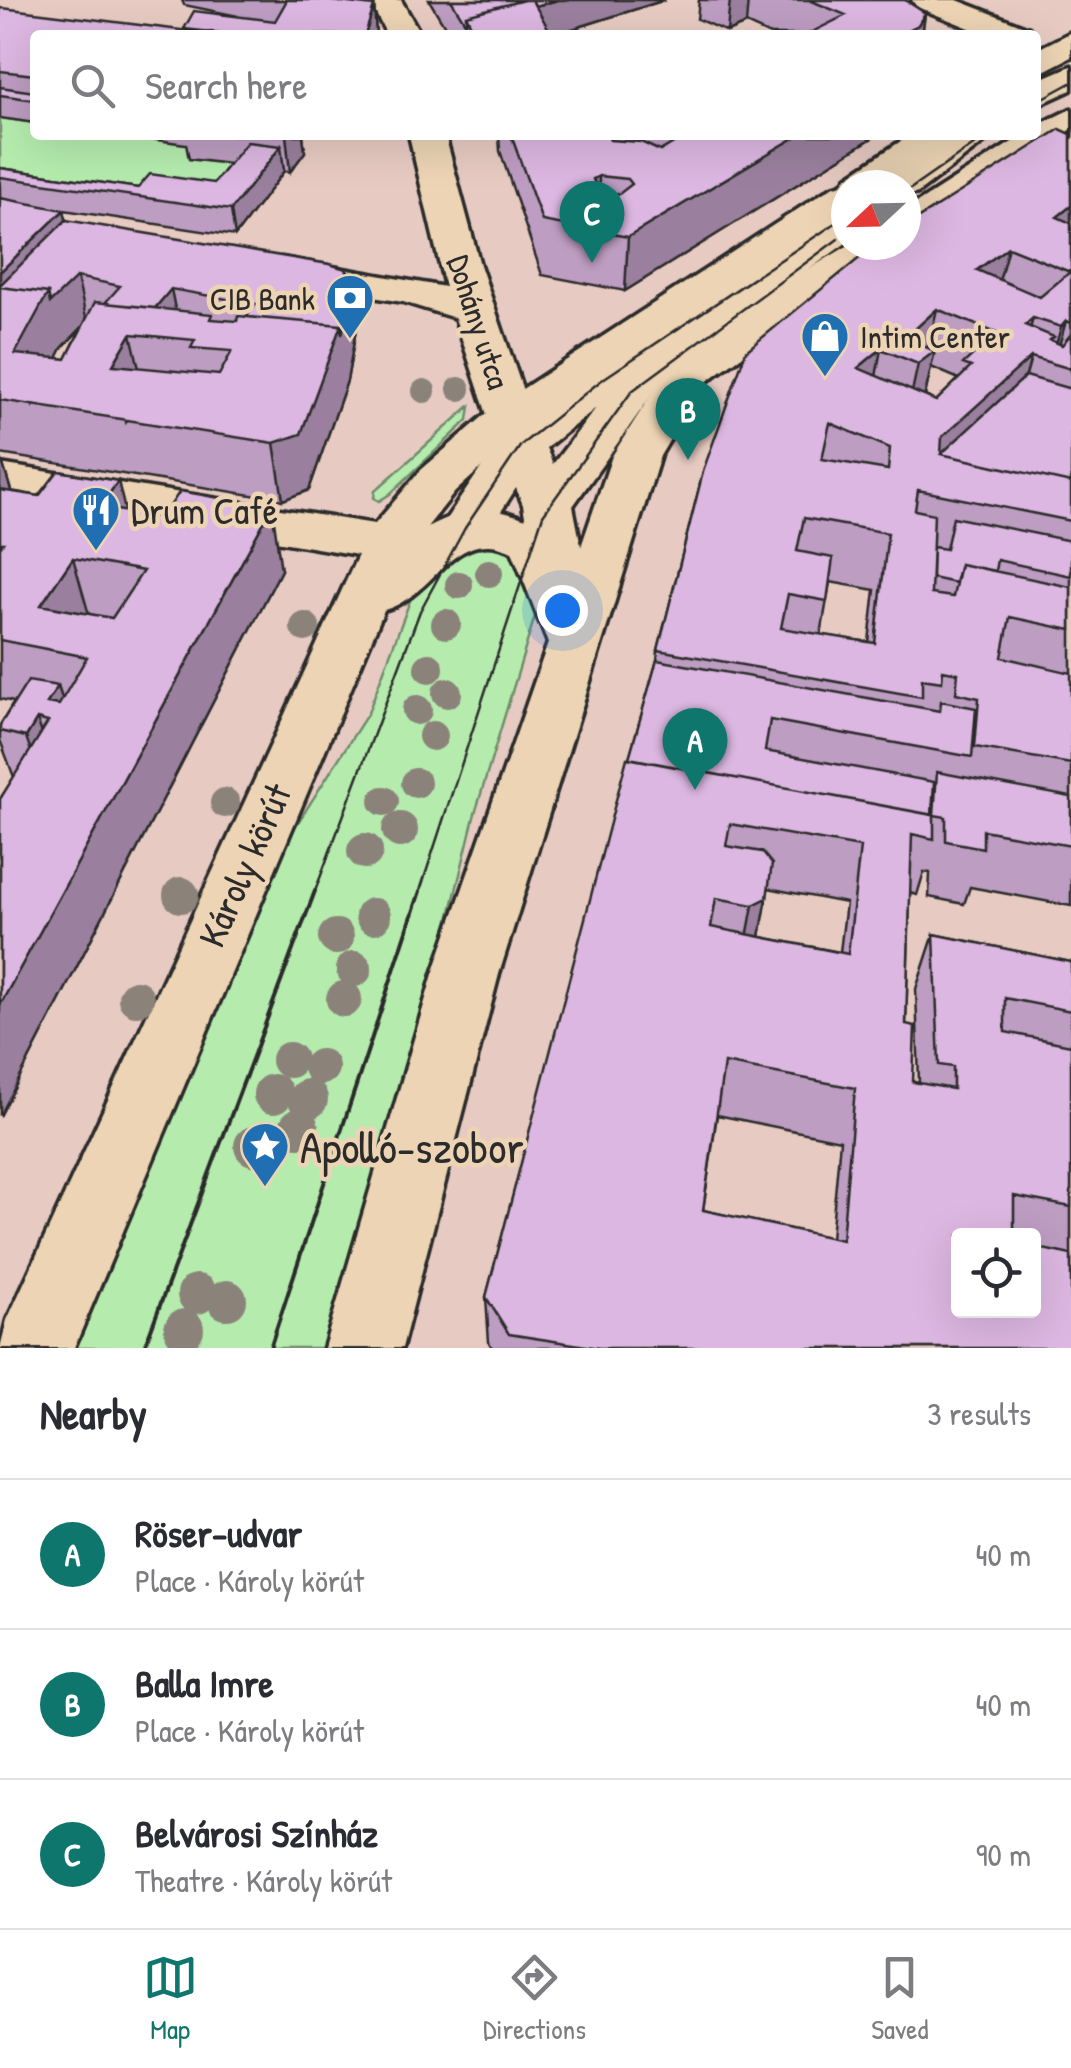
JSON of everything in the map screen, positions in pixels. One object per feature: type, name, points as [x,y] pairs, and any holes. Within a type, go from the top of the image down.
[{"type":"main road","points":[[385,0],[401,30]]},
{"type":"main road","points":[[935,3],[964,30]]},
{"type":"main road","points":[[935,3],[1004,30]]},
{"type":"main road","points":[[1041,86],[1057,56]]},
{"type":"main road","points":[[1041,139],[1071,120]]},
{"type":"main road","name":"Dohány utca","points":[[426,140],[418,162],[431,210],[454,246],[515,431]]},
{"type":"main road","points":[[883,170],[928,140]]},
{"type":"main road","points":[[921,173],[969,140]]},
{"type":"main road","points":[[921,217],[1040,140]]},
{"type":"main road","name":"Károly körút","points":[[359,605],[412,572],[439,542],[464,528],[515,431],[831,206]]},
{"type":"main road","name":"Károly körút","points":[[35,1348],[387,543],[438,481],[603,379],[654,360],[831,236]]},
{"type":"main road","points":[[397,287],[437,279],[454,246]]},
{"type":"main road","points":[[363,1348],[466,974],[636,456],[684,377],[853,260]]},
{"type":"main road","points":[[244,263],[397,287],[474,310]]},
{"type":"main road","name":"Károly körút","points":[[548,504],[654,360]]},
{"type":"main road","points":[[515,431],[548,504],[575,644]]},
{"type":"main road","points":[[0,479],[387,543]]},
{"type":"main road","points":[[464,528],[498,526],[533,540],[575,644]]},
{"type":"green space","points":[[0,118],[30,122],[30,140],[157,140],[200,146],[251,167],[218,209],[0,192]]},
{"type":"green space","points":[[470,406],[468,420],[461,427],[390,494],[379,501],[374,498],[375,491]]},
{"type":"green space","points":[[503,544],[517,562],[538,606],[474,817],[344,1348],[73,1348],[279,852],[368,713],[414,590],[427,567],[476,549]]},
{"type":"building","points":[[287,0],[374,6],[367,30],[184,29],[194,11],[275,21]]},
{"type":"building","points":[[451,0],[524,0],[466,15],[466,24]]},
{"type":"building","points":[[532,0],[549,30],[474,30],[466,15]]},
{"type":"building","points":[[532,0],[558,0],[535,6]]},
{"type":"building","points":[[809,0],[905,0],[925,13],[918,25],[908,30],[816,30],[846,15]]},
{"type":"building","points":[[0,10],[180,30],[30,30],[30,74],[0,71]]},
{"type":"building","points":[[0,87],[30,91],[30,99],[0,95]]},
{"type":"building","points":[[1060,129],[1071,134],[1071,206],[1057,217],[1071,223],[1071,323],[1066,321],[1061,327],[1033,318],[1025,325],[1054,337],[1050,340],[1062,345],[1071,334],[1071,369],[1031,357],[942,437],[941,454],[1071,483],[1071,521],[918,490],[915,510],[934,514],[931,594],[953,597],[960,564],[1071,587],[1071,630],[1010,617],[1002,657],[1071,673],[1071,764],[975,747],[979,698],[956,693],[958,673],[943,670],[942,682],[922,679],[922,697],[658,650],[704,468],[746,351],[857,260],[921,260],[921,217]],"holes":[[[1008,247],[1070,272],[1040,297],[977,270]],[[937,309],[996,333],[963,364],[971,367],[936,401],[858,368],[881,349],[918,364],[935,351],[905,338]],[[830,423],[890,448],[888,470],[822,459]],[[804,518],[888,533],[875,643],[781,628],[788,594],[827,601],[833,558],[797,551]]]},
{"type":"building","points":[[513,140],[641,142],[660,151],[679,140],[791,140],[628,237],[542,221]],"holes":[[[593,179],[628,179],[632,184],[619,194],[598,192]]]},
{"type":"building","points":[[247,142],[281,146],[231,210],[0,177],[0,168],[138,188],[150,174],[214,183]]},
{"type":"building","points":[[0,198],[64,210],[0,272]]},
{"type":"building","points":[[66,220],[346,269],[353,279],[342,335],[341,325],[246,317],[256,304],[171,289],[155,308],[105,303],[120,286],[77,277],[50,303],[48,293],[0,287]]},
{"type":"building","points":[[0,287],[48,293],[15,354],[66,359],[95,302],[212,314],[210,319],[237,321],[238,316],[341,325],[301,434],[274,443],[0,400]],"holes":[[[131,334],[195,340],[191,348],[232,351],[219,375],[113,365]]]},
{"type":"building","points":[[1026,376],[1071,389],[1071,483],[941,454]]},
{"type":"building","points":[[58,471],[118,481],[100,507],[162,518],[180,491],[272,507],[0,1005],[0,799],[48,722],[37,719],[26,737],[0,731],[0,725],[28,681],[58,686],[47,703],[59,705],[87,657],[0,640],[0,490],[39,496]],"holes":[[[73,558],[143,571],[112,618],[41,605]]]},
{"type":"building","points":[[953,517],[1071,541],[1071,576],[997,560],[995,571],[960,564],[955,583],[932,578],[933,547],[946,549]]},
{"type":"building","points":[[657,660],[940,711],[941,701],[976,708],[972,757],[770,720],[765,751],[934,782],[932,815],[629,758]]},
{"type":"building","points":[[627,758],[934,815],[934,839],[912,834],[906,1024],[915,1026],[913,1082],[953,1089],[953,1067],[939,1065],[934,934],[1071,962],[1071,1011],[1005,998],[1005,1032],[1071,1045],[1071,1207],[1014,1196],[1014,1228],[951,1228],[951,1318],[1041,1318],[1041,1249],[1071,1255],[1071,1348],[599,1348],[509,1334],[486,1297]],"holes":[[[730,824],[860,847],[848,954],[711,927],[716,898],[753,905],[767,898],[772,864],[762,852],[726,846]],[[724,1063],[855,1088],[842,1240],[703,1210]]]},
{"type":"building","points":[[937,772],[1071,797],[1071,846],[983,830],[983,848],[946,841],[946,817],[934,815]]},
{"type":"tram line","points":[[1041,99],[1071,83]]},
{"type":"tram line","points":[[921,182],[981,140]]},
{"type":"tram line","points":[[314,894],[420,611],[465,528],[521,445],[603,379],[831,226]]},
{"type":"tram line","points":[[419,894],[543,515],[632,391],[831,244]]},
{"type":"tram line","points":[[144,1348],[315,891]]},
{"type":"tram line","points":[[270,1348],[420,891]]},
{"type":"place","name":"Belvárosi Színház","points":[[592,263]]},
{"type":"place","name":"CIB Bank","points":[[350,340]]},
{"type":"place","name":"Intim Center","points":[[825,378]]},
{"type":"place","name":"Balla Imre","points":[[688,460]]},
{"type":"place","name":"Drum Café","points":[[96,552]]},
{"type":"place","name":"Röser-udvar","points":[[695,790]]},
{"type":"place","name":"Apolló-szobor","points":[[265,1188]]}]
